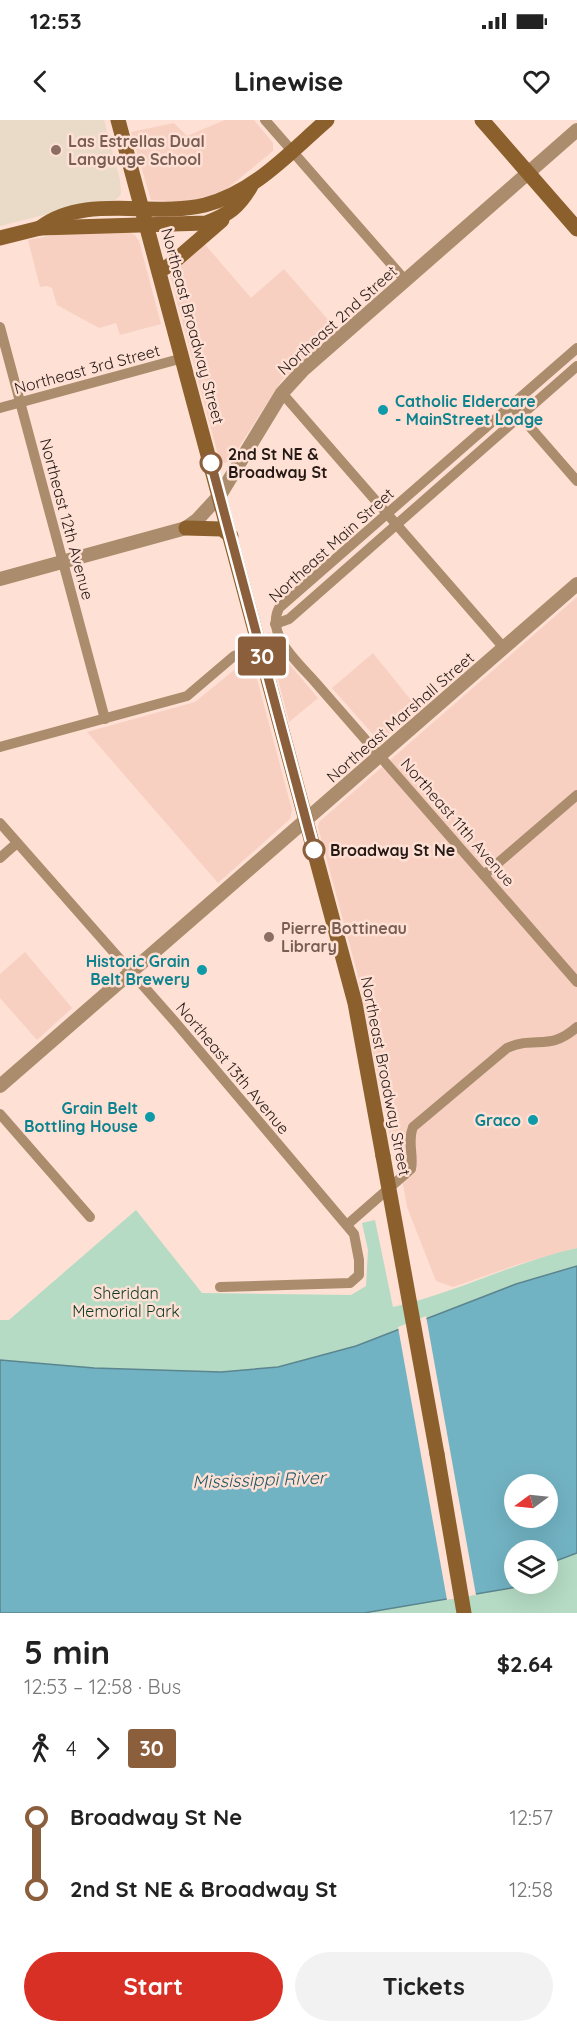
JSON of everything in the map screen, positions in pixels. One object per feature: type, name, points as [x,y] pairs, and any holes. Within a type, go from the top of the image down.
[{"type":"main road","name":"Northeast Broadway Street","points":[[118,120],[355,1003],[464,1613]]},
{"type":"main road","points":[[159,271],[170,265],[241,203],[251,186],[327,120]]},
{"type":"main road","points":[[482,120],[577,229]]},
{"type":"main road","points":[[40,228],[54,217],[78,212],[194,207],[251,186]]},
{"type":"main road","points":[[0,238],[40,228],[206,223],[228,214]]},
{"type":"main road","points":[[186,528],[222,529],[231,537]]},
{"type":"street","points":[[265,120],[405,280]]},
{"type":"street","name":"Northeast 2nd Street","points":[[0,579],[186,528],[197,520],[220,495],[282,393],[303,370],[577,130]]},
{"type":"street","name":"Northeast 12th Avenue","points":[[0,327],[105,719]]},
{"type":"street","name":"Northeast Main Street","points":[[275,624],[279,608],[577,348]]},
{"type":"street","name":"Northeast 3rd Street","points":[[0,408],[183,358]]},
{"type":"street","name":"Northeast Main Street","points":[[275,624],[289,619],[577,366]]},
{"type":"street","points":[[282,393],[504,648]]},
{"type":"street","points":[[512,406],[577,481]]},
{"type":"street","name":"Northeast Marshall Street","points":[[0,1086],[577,584]]},
{"type":"street","name":"Northeast 11th Avenue","points":[[275,624],[285,646],[577,982]]},
{"type":"street","points":[[0,747],[188,696],[234,656],[260,647]]},
{"type":"street","points":[[484,875],[577,795]]},
{"type":"street","name":"Northeast 13th Avenue","points":[[0,823],[348,1224]]},
{"type":"street","points":[[0,858],[18,843]]},
{"type":"street","points":[[220,1287],[350,1283],[359,1275],[359,1260],[354,1234],[348,1224],[411,1169],[413,1160],[410,1134],[413,1127],[507,1048],[516,1044],[563,1040],[577,1027]]},
{"type":"street","points":[[0,1114],[90,1217]]},
{"type":"shaded area","name":"Las Estrellas Dual Language School","points":[[0,120],[104,120],[120,180],[121,194],[117,199],[105,204],[87,204],[0,226]]},
{"type":"shaded area","points":[[225,120],[254,120],[273,143],[273,151],[228,188],[216,194],[185,202],[151,200],[131,132],[174,123],[187,136]]},
{"type":"shaded area","points":[[70,232],[129,232],[135,235],[139,241],[161,324],[120,335],[116,323],[99,328],[57,305],[52,288],[40,287],[28,240]]},
{"type":"shaded area","points":[[202,241],[251,298],[284,269],[336,329],[282,380],[230,461],[225,463],[219,459],[170,275]]},
{"type":"shaded area","points":[[577,597],[577,1248],[519,1264],[453,1287],[436,1281],[407,1207],[396,1143],[391,1143],[357,972],[318,827],[319,822]]},
{"type":"shaded area","points":[[270,632],[274,646],[318,698],[289,722],[266,633]]},
{"type":"shaded area","points":[[373,653],[418,709],[383,739],[377,739],[332,688]]},
{"type":"shaded area","points":[[244,662],[253,664],[292,810],[290,819],[218,883],[87,732],[195,702]]},
{"type":"shaded area","points":[[25,952],[72,1008],[37,1040],[0,998],[0,974]]},
{"type":"green space","name":"Sheridan Memorial Park","points":[[136,1210],[202,1293],[351,1295],[366,1286],[368,1250],[362,1223],[375,1220],[393,1307],[577,1248],[577,1266],[516,1284],[356,1346],[278,1367],[221,1372],[94,1368],[0,1360],[0,1320],[9,1320]]},
{"type":"green space","points":[[577,1553],[577,1613],[364,1613],[504,1587],[504,1594],[558,1594],[558,1560]]},
{"type":"water","name":"Mississippi River","points":[[577,1266],[577,1553],[558,1560],[558,1540],[504,1540],[504,1589],[364,1613],[0,1613],[0,1360],[94,1368],[221,1372],[278,1367],[356,1346],[516,1284]]},
{"type":"pier","points":[[426,1316],[476,1595],[447,1600],[398,1327]]},
{"type":"bus line","name":"30","points":[[211,463],[314,850]]},
{"type":"place","name":"Las Estrellas Dual Language School","points":[[56,150]]},
{"type":"place","name":"Catholic Eldercare - MainStreet Lodge","points":[[383,410]]},
{"type":"place","name":"2nd St NE & Broadway St","points":[[211,463]]},
{"type":"place","name":"Broadway St Ne","points":[[314,850]]},
{"type":"place","name":"Pierre Bottineau Library","points":[[269,937]]},
{"type":"place","name":"Historic Grain Belt Brewery","points":[[202,970]]},
{"type":"place","name":"Grain Belt Bottling House","points":[[150,1117]]},
{"type":"place","name":"Graco","points":[[533,1120]]}]
